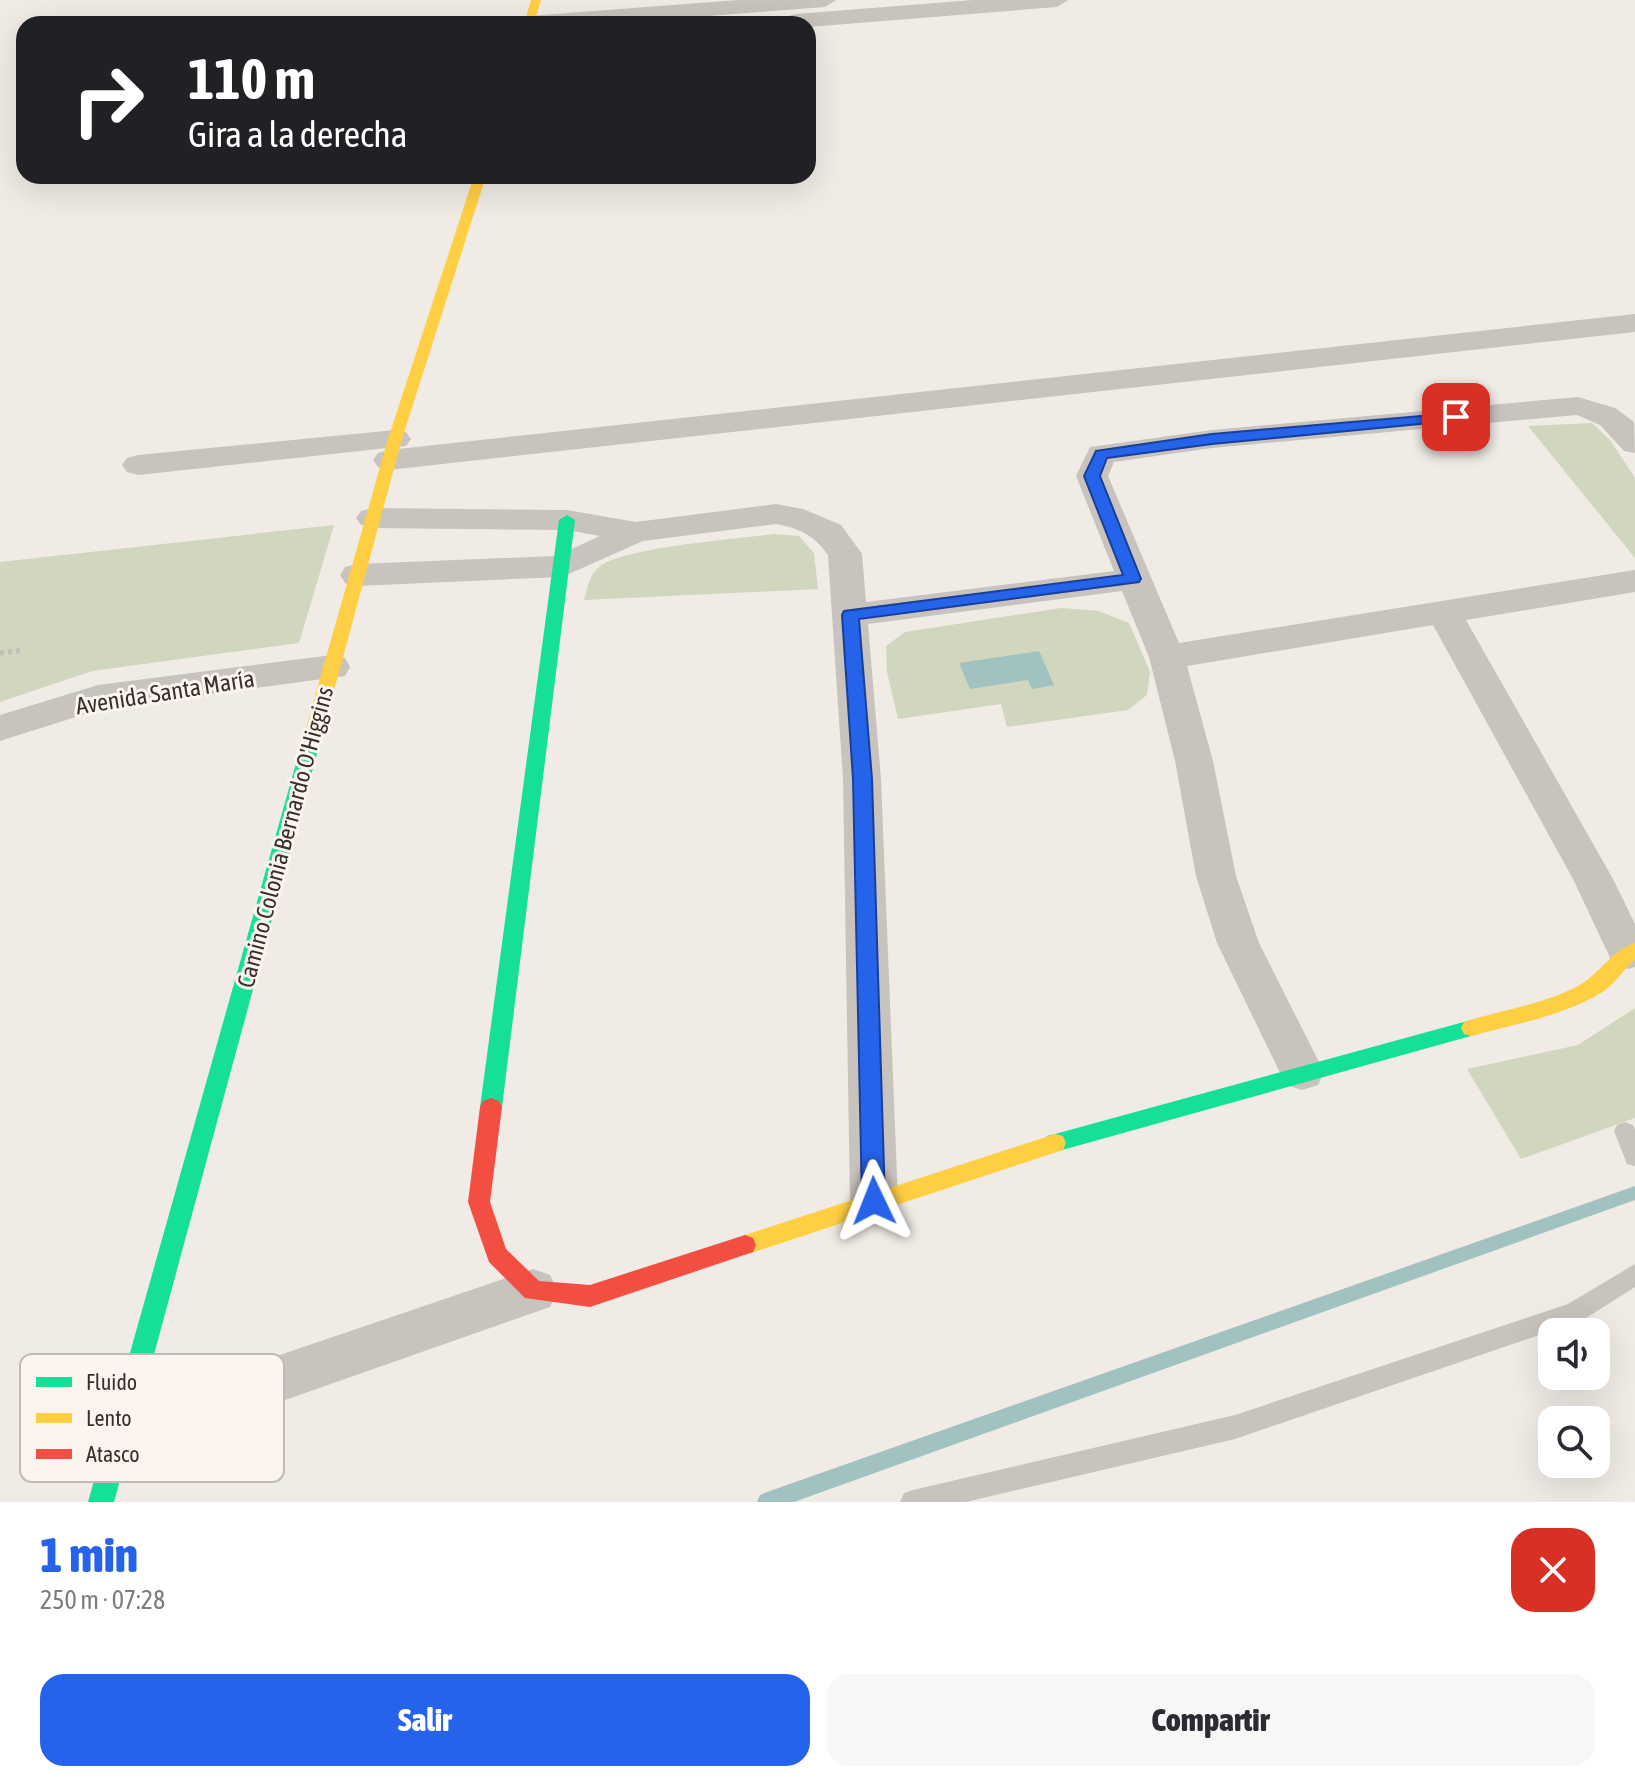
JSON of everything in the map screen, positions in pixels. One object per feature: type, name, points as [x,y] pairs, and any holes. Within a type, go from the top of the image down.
[{"type":"street","points":[[758,10],[825,0]]},
{"type":"street","points":[[652,16],[1057,0]]},
{"type":"street","name":"Camino Colonia Bernardo O'Higgins","points":[[142,1354],[392,450],[477,184]]},
{"type":"street","points":[[138,465],[392,450],[1635,323]]},
{"type":"street","points":[[1302,1072],[1238,943],[1216,876],[1194,761],[1167,657],[1092,476],[1101,454],[1212,439],[1578,406],[1607,413],[1623,427],[1635,444]]},
{"type":"street","points":[[373,518],[567,520],[636,532],[776,514],[803,519],[829,532],[845,554],[862,779],[874,1201]]},
{"type":"street","points":[[533,1291],[497,1255],[479,1202],[567,520]]},
{"type":"street","points":[[357,575],[562,566],[636,532]]},
{"type":"street","points":[[850,615],[1133,579]]},
{"type":"street","points":[[1167,657],[1635,581]]},
{"type":"street","points":[[284,1377],[533,1291],[590,1296],[1040,1147],[1302,1072],[1551,1006],[1600,984],[1632,952],[1445,614]]},
{"type":"street","name":"Avenida Santa María","points":[[0,730],[328,680]]},
{"type":"street","name":"Camino Colonia Bernardo O'Higgins","points":[[101,1502],[107,1482]]},
{"type":"lane","points":[[1625,1131],[1635,1156]]},
{"type":"lane","points":[[913,1502],[1235,1427],[1575,1312],[1635,1274]]},
{"type":"path","points":[[0,653],[24,650]]},
{"type":"green space","points":[[1592,423],[1610,440],[1635,478],[1635,558],[1528,426]]},
{"type":"green space","points":[[334,525],[299,643],[92,671],[0,702],[0,562]]},
{"type":"green space","points":[[774,534],[799,536],[814,553],[818,589],[584,600],[593,574],[612,560],[655,549]]},
{"type":"green space","points":[[1061,608],[1099,611],[1129,623],[1150,672],[1147,695],[1128,710],[1007,727],[1001,704],[898,719],[887,672],[886,646],[905,632]]},
{"type":"green space","points":[[1635,1008],[1635,1118],[1521,1159],[1467,1069],[1578,1045]]},
{"type":"water","points":[[1039,651],[1054,685],[1032,689],[1028,680],[970,689],[959,663]]},
{"type":"waterway","points":[[767,1502],[1635,1193]]},
{"type":"traffic: fast","points":[[491,1107],[567,520]]},
{"type":"traffic: fast","points":[[142,1354],[313,735]]},
{"type":"traffic: fast","points":[[1055,1143],[1471,1028]]},
{"type":"traffic: fast","points":[[101,1502],[107,1482]]},
{"type":"traffic: slow","points":[[531,16],[536,0]]},
{"type":"traffic: slow","points":[[313,735],[395,439],[477,184]]},
{"type":"traffic: slow","points":[[1471,1028],[1536,1011],[1584,993],[1603,981],[1624,957],[1635,951]]},
{"type":"traffic: slow","points":[[745,1245],[1055,1143]]},
{"type":"traffic: jam","points":[[491,1107],[479,1202],[497,1255],[533,1291],[590,1296],[745,1245]]},
{"type":"route","points":[[874,1201],[862,779],[850,615],[1133,579],[1092,476],[1101,454],[1212,439],[1456,417]]}]
